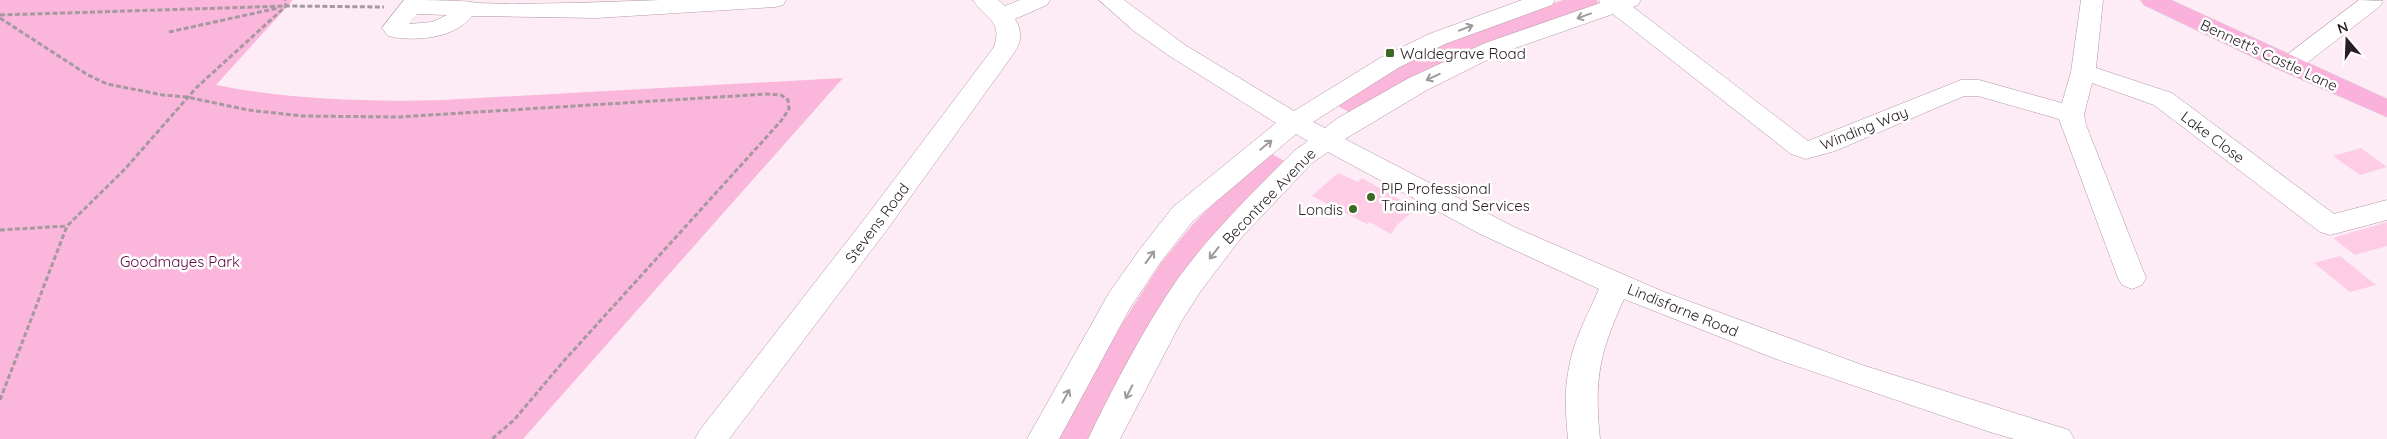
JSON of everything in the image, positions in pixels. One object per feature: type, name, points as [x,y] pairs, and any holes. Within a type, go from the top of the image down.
[{"type":"main road","name":"Bennett's Castle Lane","points":[[2152,0],[2289,66],[2387,109]]},
{"type":"street","points":[[413,4],[394,28],[396,31],[427,31],[445,25],[457,18],[466,5],[514,11],[596,10],[775,0]]},
{"type":"street","points":[[991,5],[1038,0]]},
{"type":"street","points":[[1110,0],[1213,76],[1325,140]]},
{"type":"street","points":[[1043,439],[1119,300],[1150,256],[1184,214],[1294,122],[1409,52],[1471,26],[1544,0]]},
{"type":"street","points":[[2092,0],[2083,72],[2071,114],[2072,125],[2132,278]]},
{"type":"street","points":[[2289,66],[2372,1]]},
{"type":"street","name":"Winding Way","points":[[1619,2],[1792,144],[1806,150],[1826,145],[1961,88],[1979,88],[2071,114]]},
{"type":"street","name":"Becontree Avenue","points":[[1104,439],[1169,316],[1190,284],[1231,231],[1303,157],[1347,124],[1418,84],[1493,48],[1619,2]]},
{"type":"street","name":"Stevens Road","points":[[711,439],[876,224],[1006,48],[1010,37],[1008,27],[991,5]]},
{"type":"street","name":"Lake Close","points":[[2083,72],[2163,99],[2330,225],[2387,210]]},
{"type":"street","name":"Lindisfarne Road","points":[[1325,140],[1521,242],[1616,284],[1755,339],[1976,416],[2058,439]]},
{"type":"street","points":[[1584,439],[1582,407],[1585,364],[1597,325],[1616,284]]},
{"type":"path","points":[[0,400],[67,226],[125,169],[187,97],[286,6],[286,0]]},
{"type":"path","points":[[0,14],[413,4]]},
{"type":"path","points":[[169,32],[286,6]]},
{"type":"path","points":[[0,18],[88,76],[107,84],[163,95],[187,97],[248,110],[302,116],[379,116],[767,94],[781,96],[788,100],[789,109],[781,121],[562,363],[514,420],[492,439]]},
{"type":"path","points":[[0,230],[67,226]]},
{"type":"green space","name":"Goodmayes Park","points":[[0,0],[293,0],[216,85],[300,97],[386,101],[443,100],[843,78],[523,439],[0,439]]},
{"type":"green space","points":[[1563,0],[1597,0],[1598,2],[1595,6],[1482,46],[1428,69],[1352,114],[1333,103],[1406,60],[1493,25]]},
{"type":"green space","points":[[1268,152],[1288,163],[1091,439],[1059,439],[1118,330],[1161,263],[1193,224]]},
{"type":"building","points":[[2361,148],[2387,167],[2360,175],[2333,156]]},
{"type":"building","name":"PIP Professional Training and Services","points":[[1338,173],[1358,182],[1362,178],[1416,209],[1398,224],[1391,234],[1370,222],[1367,224],[1312,196]]},
{"type":"building","points":[[2387,222],[2387,246],[2355,255],[2333,238]]},
{"type":"building","points":[[2340,256],[2376,285],[2350,292],[2314,263]]},
{"type":"place","name":"Waldegrave Road","points":[[1390,53]]},
{"type":"place","name":"PIP Professional Training and Services","points":[[1371,197]]},
{"type":"place","name":"Londis","points":[[1353,209]]}]
